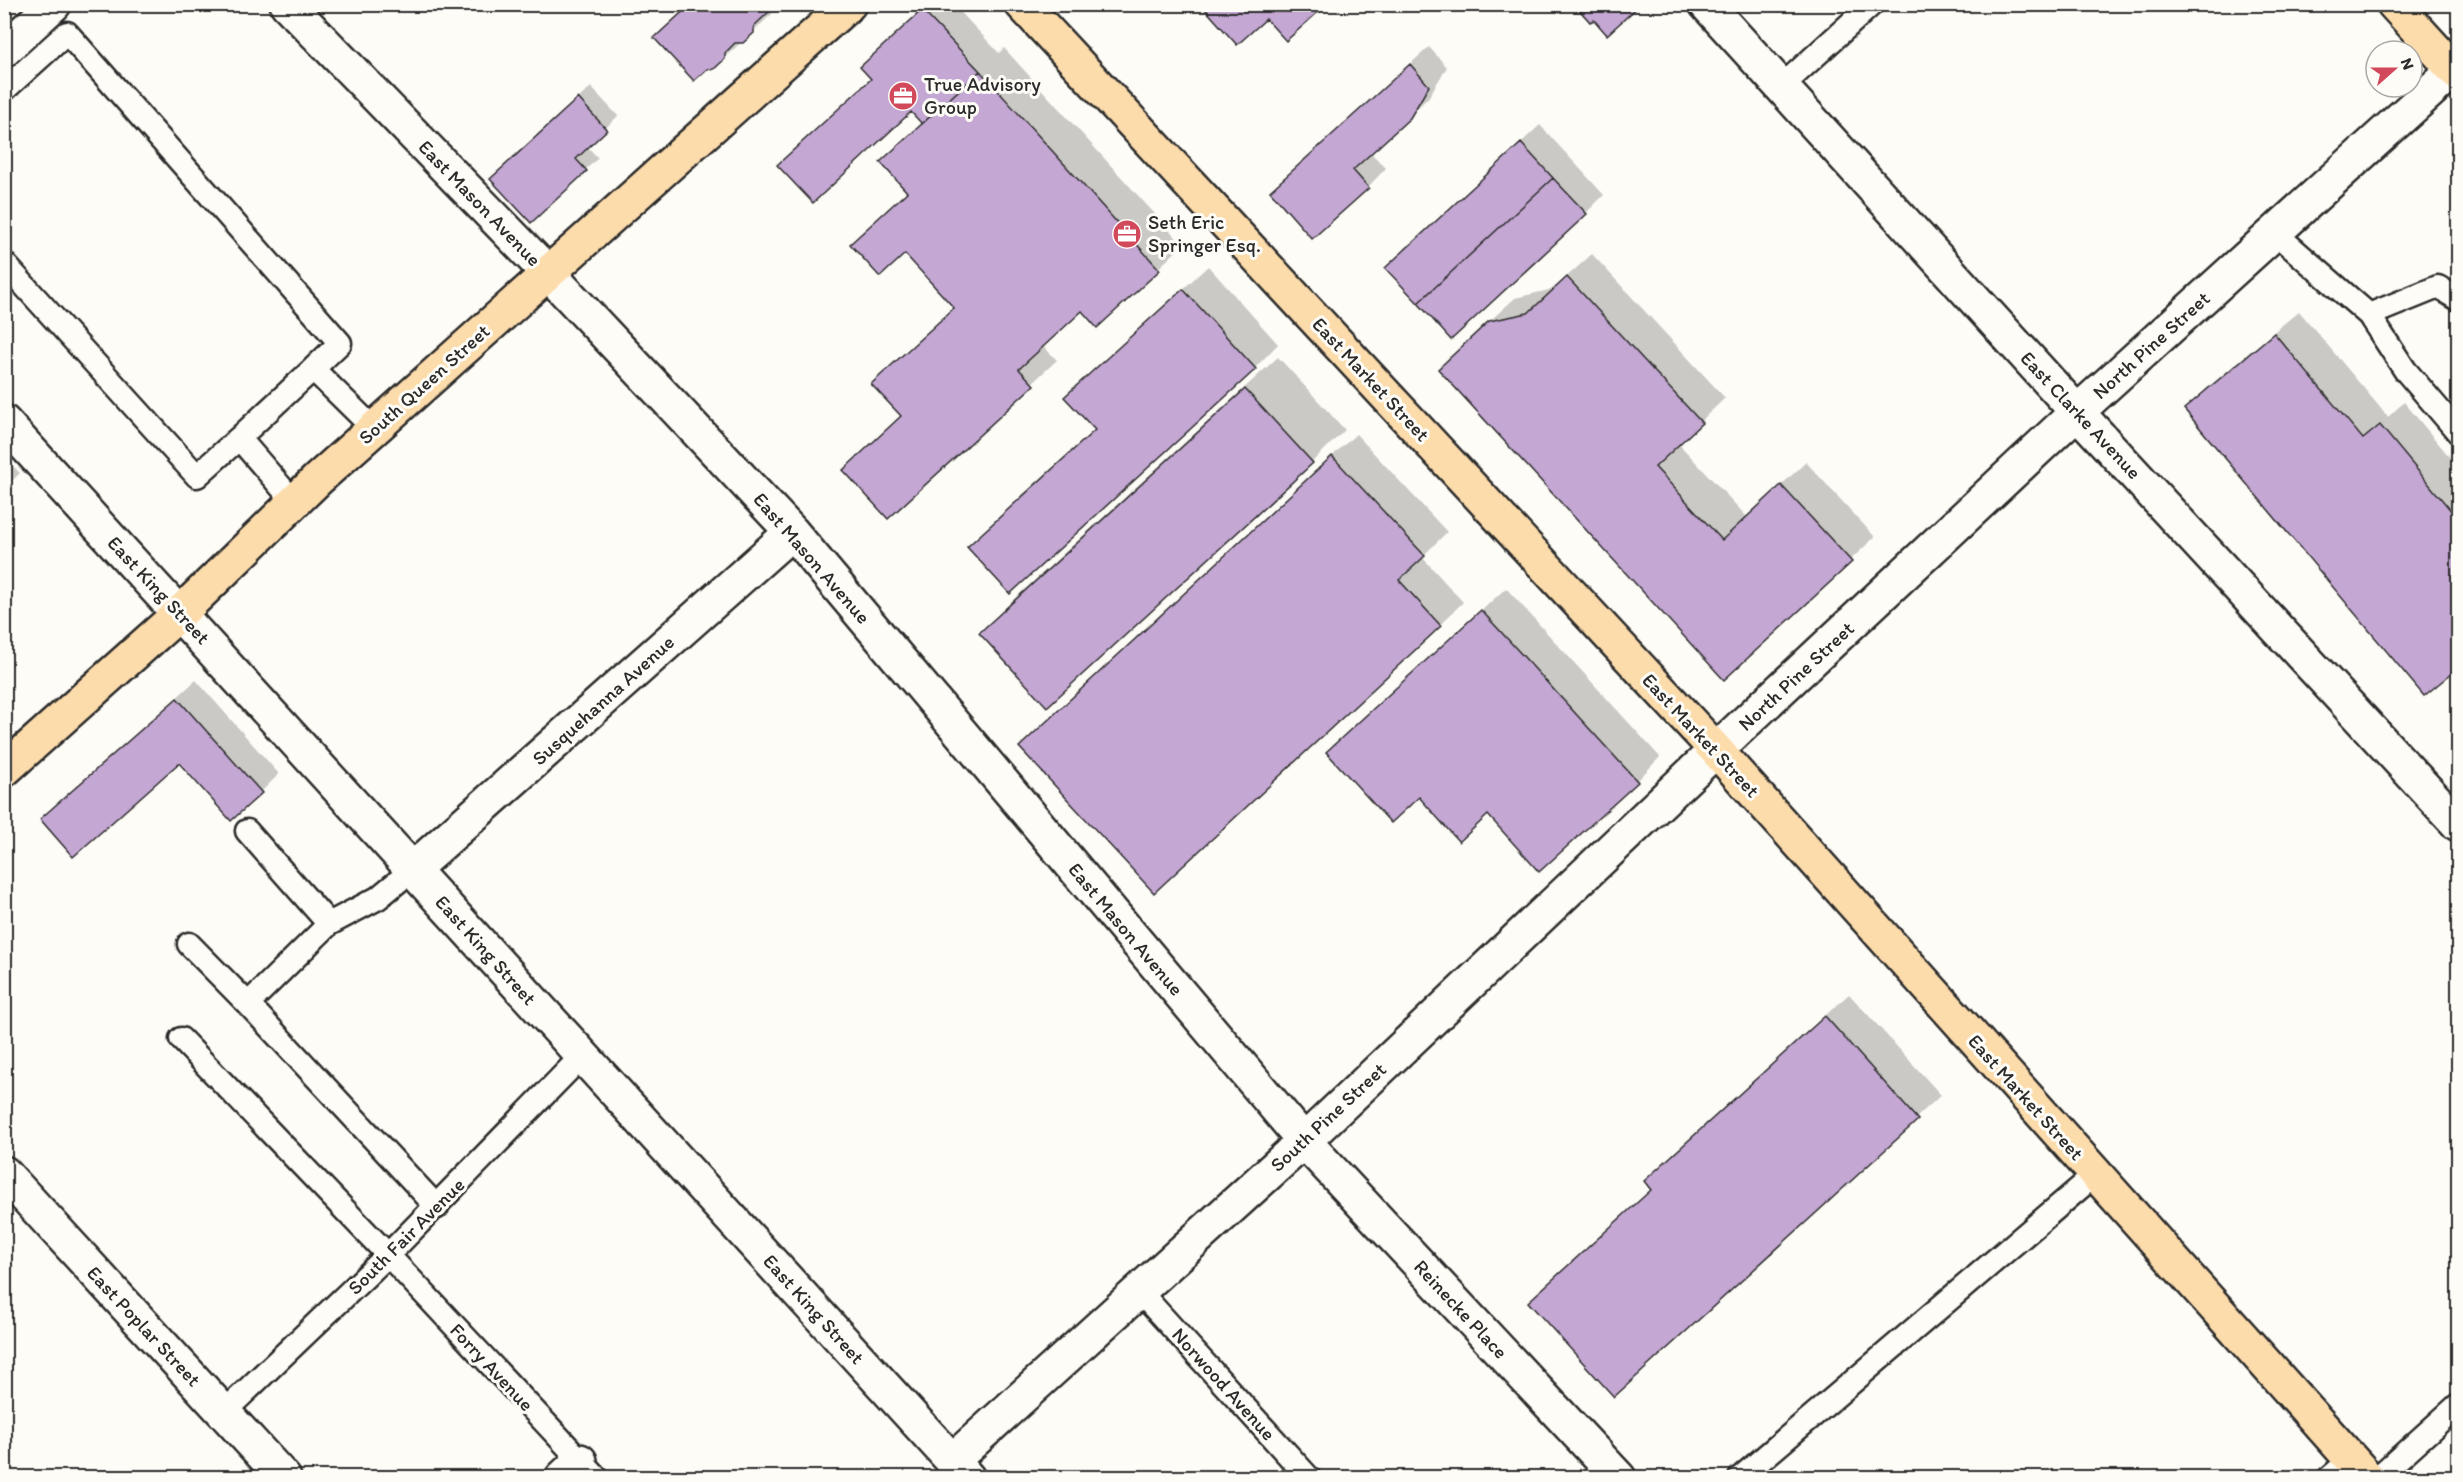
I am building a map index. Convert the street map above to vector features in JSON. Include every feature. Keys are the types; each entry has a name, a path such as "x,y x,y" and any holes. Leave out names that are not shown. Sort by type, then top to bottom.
{"main road":[{"name":"South Queen Street","path":"4,770 180,612 374,429 849,4"},
{"name":"East Market Street","path":"1022,4 1716,750 2096,1174 2349,1471"},
{"path":"2394,4 2457,70"}],"street":[{"path":"4,50 54,4"},
{"name":"East Mason Avenue","path":"287,4 548,273 792,532 1304,1141"},
{"name":"East Clarke Avenue","path":"1706,4 2458,824"},
{"name":"North Pine Street","path":"1716,750 2274,232 2457,70"},
{"name":"East King Street","path":"4,422 583,1055 952,1472"},
{"name":"Susquehanna Avenue","path":"412,869 792,532"},
{"name":"South Pine Street","path":"952,1472 1139,1291 1304,1141 1716,750"},
{"name":"Reinecke Place","path":"1304,1141 1619,1478"},
{"name":"East Poplar Street","path":"10,1189 224,1412 284,1478"}],"lane":[{"path":"1781,87 1872,4"},
{"path":"4,90 67,33 340,343 197,476 4,263"},
{"path":"2274,232 2368,315 2405,370 2458,432"},
{"path":"2368,315 2438,287 2458,299"},
{"path":"313,369 374,429"},
{"path":"239,438 294,502"},
{"path":"247,831 330,924"},
{"path":"248,1004 330,924 378,898 412,869"},
{"path":"189,944 437,1206"},
{"name":"Forry Avenue","path":"181,1039 388,1255 580,1472"},
{"name":"South Fair Avenue","path":"224,1412 388,1255 583,1055"},
{"path":"1740,1478 2096,1174"},
{"name":"Norwood Avenue","path":"1139,1291 1309,1478"},
{"path":"2377,1478 2458,1405"}],"building":[{"path":"691,4 786,4 780,10 770,11 754,26 754,33 743,43 735,43 725,53 725,59 714,69 707,69 694,81 654,38"},
{"path":"1211,4 1327,4 1286,41 1266,19 1237,45 1205,9"},
{"path":"1574,4 1641,4 1607,35 1594,20 1590,22"},
{"name":"True Advisory Group","path":"922,10 980,71 922,124 911,112 813,203 777,165 871,79 860,67"},
{"path":"1410,64 1429,86 1410,118 1353,170 1369,188 1312,239 1270,191"},
{"path":"980,71 1160,270 1097,328 1082,311 1019,369 1034,385 888,519 843,470 901,416 871,384 954,308 905,254 880,277 850,244 907,192 880,162"},
{"path":"578,98 607,130 576,159 587,171 531,223 490,179"},
{"path":"1521,143 1553,178 1418,303 1385,268"},
{"path":"1553,178 1587,214 1451,340 1418,303"},
{"path":"1567,277 1702,423 1655,467 1722,540 1781,485 1852,562 1724,680 1438,369 1489,321 1528,313"},
{"path":"1183,289 1256,369 1010,594 967,547 1095,430 1064,397"},
{"path":"2274,333 2363,439 2380,425 2458,519 2458,668 2424,696 2184,409"},
{"path":"1245,389 1313,463 1047,707 979,633"},
{"path":"1332,456 1425,556 1399,580 1441,626 1154,893 1019,747"},
{"path":"1481,610 1638,782 1539,872 1488,815 1459,842 1419,797 1391,823 1326,752"},
{"path":"177,698 262,793 231,821 179,763 73,857 40,819"},
{"path":"1825,1016 1918,1120 1614,1397 1528,1302 1651,1190 1644,1181"}],"place":[{"name":"True Advisory Group","path":"903,96"},
{"name":"Seth Eric Springer Esq.","path":"1127,234"}]}
